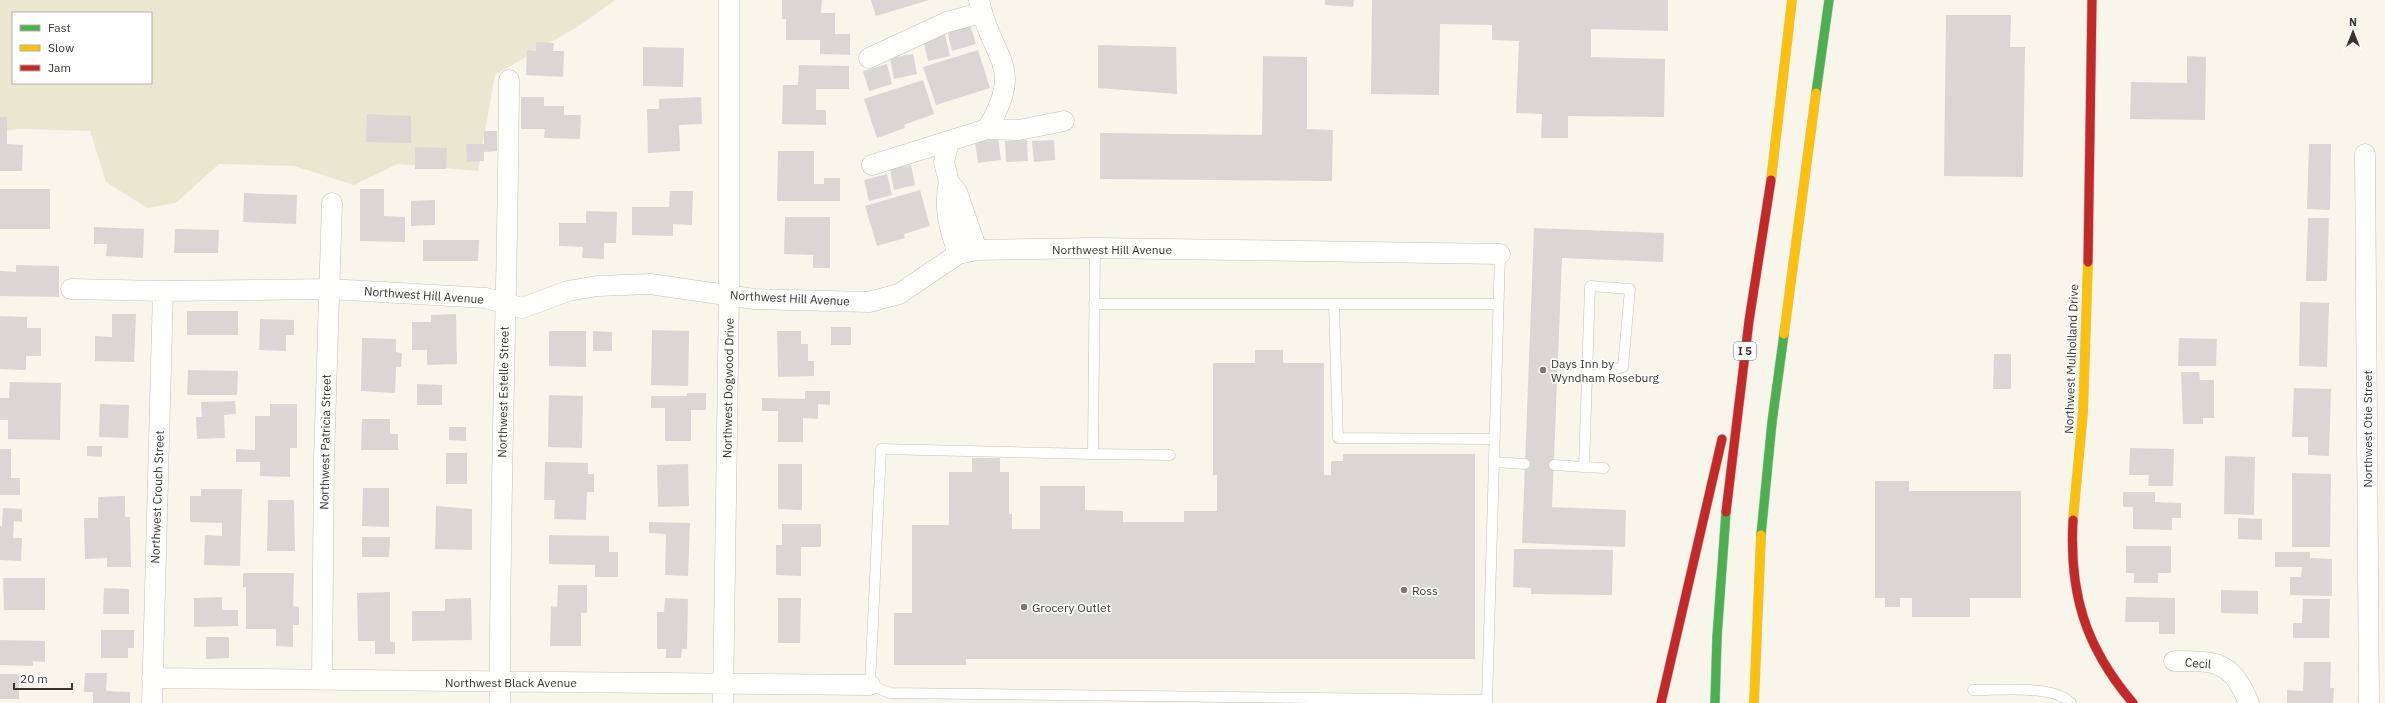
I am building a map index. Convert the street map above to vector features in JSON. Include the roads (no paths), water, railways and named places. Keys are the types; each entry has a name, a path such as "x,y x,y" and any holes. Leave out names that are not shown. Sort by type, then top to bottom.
{"main road":[{"name":"I 5","path":"1715,703 1717,637 1727,497 1749,321 1776,147 1792,0"},
{"path":"1754,703 1760,550 1772,422 1829,0"},
{"name":"Northwest Mulholland Drive","path":"2092,0 2083,412 2074,528 2073,573 2086,631 2097,656 2133,703"},
{"path":"1728,413 1749,321"},
{"path":"1661,703 1724,429"},
{"path":"1760,550 1766,649"}],"street":[{"name":"Northwest Dogwood Drive","path":"723,703 729,296 728,0"},
{"path":"869,58 980,6 1003,62 1006,74 1001,104 987,129"},
{"name":"Northwest Estelle Street","path":"500,703 504,303 508,232 509,80"},
{"path":"872,165 987,129 1019,130 1064,121"},
{"path":"949,141 944,162 948,182 945,196 946,210 958,254"},
{"name":"Northwest Otie Street","path":"2366,154 2369,703"},
{"path":"948,182 957,192 977,250"},
{"name":"Northwest Patricia Street","path":"322,680 324,458 332,203"},
{"name":"Northwest Hill Avenue","path":"71,289 163,291 329,289 486,298 522,308 568,291 622,284 650,284 754,299 869,302 899,294 958,254 977,250 1095,248 1500,254"},
{"name":"Northwest Crouch Street","path":"152,703 163,291"},
{"name":"Cecil","path":"2174,661 2202,661 2221,665 2237,677 2250,703"},
{"name":"Northwest Black Avenue","path":"152,678 870,685"}],"lane":[{"path":"1093,454 1095,248"},
{"path":"1170,455 881,449 870,685 890,693 993,699 1487,701 1500,254"},
{"path":"1584,467 1590,286 1630,289 1623,367 1587,377"},
{"path":"1094,304 1498,304"},
{"path":"1334,304 1338,438 1495,439"},
{"path":"1494,462 1525,464"},
{"path":"1554,465 1604,468"},
{"path":"1973,690 2042,691 2066,698 2071,703"}],"place":[{"name":"Days Inn by Wyndham Roseburg","path":"1543,370"},
{"name":"Ross","path":"1404,590"},
{"name":"Grocery Outlet","path":"1024,607"}]}
